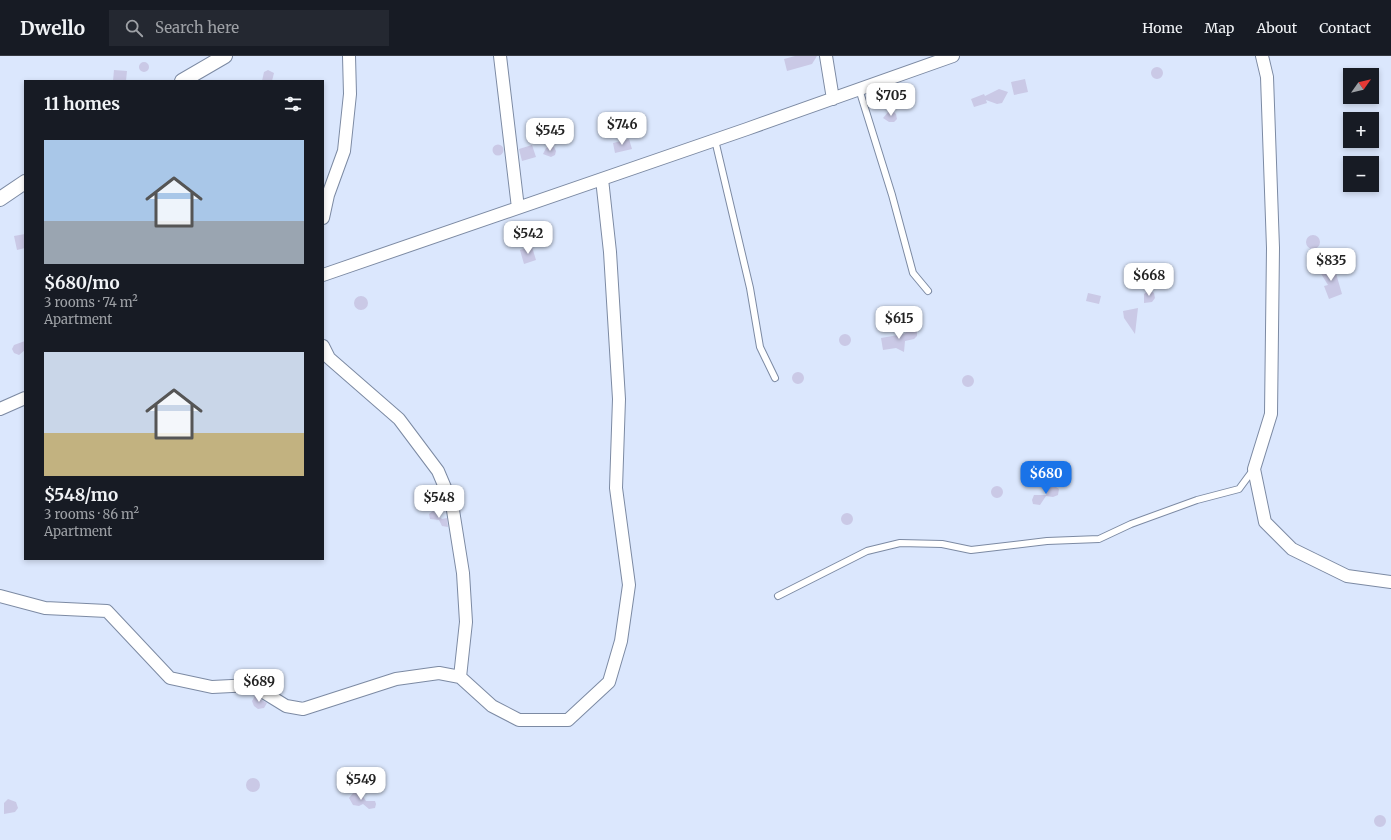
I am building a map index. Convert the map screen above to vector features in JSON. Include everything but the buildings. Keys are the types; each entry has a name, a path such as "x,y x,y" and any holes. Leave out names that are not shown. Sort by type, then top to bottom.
{"street":[{"path":"184,80 225,56"},
{"path":"324,213 328,195 344,151 350,94 349,56"},
{"path":"500,56 518,208"},
{"path":"826,56 833,99"},
{"path":"324,275 859,90 953,56"},
{"path":"1262,56 1267,77 1273,248 1271,414 1254,469 1265,522 1292,549 1347,576 1391,582"},
{"path":"0,596 45,608 107,611 170,678 212,687 252,685 286,706 303,709 396,679 439,673 460,677 492,706 519,720 568,720 609,682 621,640 628,585 616,488 619,399 610,252 602,179"},
{"path":"0,199 24,183"},
{"path":"324,348 329,358 399,419 438,472 452,504 463,573 466,622 460,677"},
{"path":"0,409 24,398"}],"lane":[{"path":"859,90 892,195 913,273 928,291"},
{"path":"715,140 750,288 760,347 775,378"},
{"path":"778,596 867,551 900,543 942,544 971,550 1047,541 1099,539 1131,524 1197,500 1239,489 1254,469"}]}
